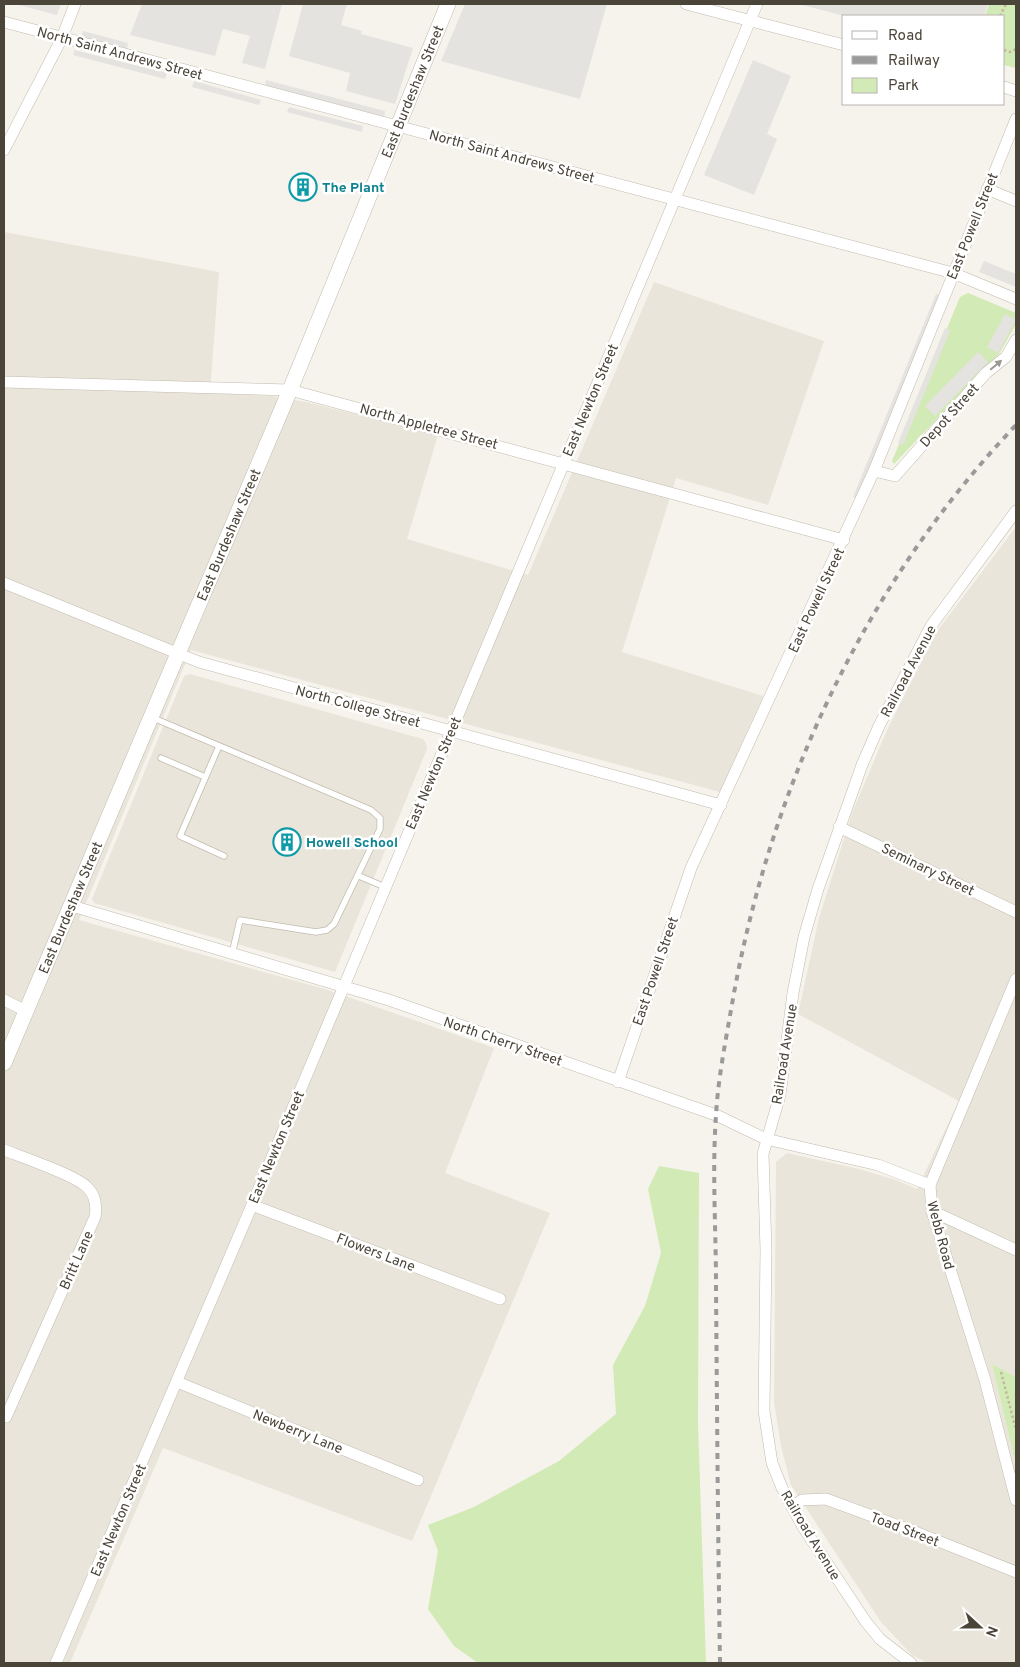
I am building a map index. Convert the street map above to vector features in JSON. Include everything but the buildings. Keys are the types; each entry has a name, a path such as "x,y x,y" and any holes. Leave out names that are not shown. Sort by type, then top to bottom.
{"street":[{"path":"4,150 62,38 76,4"},
{"name":"East Burdeshaw Street","path":"4,1063 290,390 448,4"},
{"path":"686,4 842,44"},
{"name":"East Newton Street","path":"56,1663 252,1205 757,4"},
{"name":"North Saint Andrews Street","path":"4,22 953,273 1016,299"},
{"name":"East Powell Street","path":"618,1082 680,899 874,471 1016,119"},
{"path":"987,189 1016,201"},
{"name":"Depot Street","path":"874,471 895,476 986,373 1006,357 1016,340"},
{"name":"North Appletree Street","path":"4,382 290,390 844,540"},
{"name":"Railroad Avenue","path":"911,1663 880,1639 866,1622 792,1506 772,1463 764,1411 766,1250 763,1154 780,1095 804,937 839,827 879,726 931,626 1016,511"},
{"name":"North College Street","path":"4,583 178,655 721,805"},
{"name":"Seminary Street","path":"839,827 1016,912"},
{"name":"North Cherry Street","path":"72,906 344,986 716,1115 766,1139 864,1161 930,1185"},
{"name":"Webb Road","path":"1016,979 930,1185 932,1211 985,1380 1016,1500"},
{"path":"4,1000 26,1011"},
{"name":"Britt Lane","path":"4,1150 83,1183 93,1195 96,1209 95,1217 6,1417"},
{"name":"Flowers Lane","path":"252,1205 500,1299"},
{"path":"932,1211 1016,1250"},
{"name":"Newberry Lane","path":"177,1382 418,1480"},
{"name":"Toad Street","path":"792,1506 802,1500 826,1499 1016,1572"}],"lane":[{"path":"151,717 371,810 380,818 380,829 359,876 334,924 327,930 316,932 240,920 232,954"},
{"path":"219,746 180,836 224,856"},
{"path":"161,758 205,777"},
{"path":"359,876 386,887"}],"path":[{"path":"1001,1372 1016,1430"},
{"path":"1010,1405 1016,1405"}],"shaded area":[{"path":"15,4 61,4 57,15"},
{"path":"142,4 282,4 265,69 242,63 250,36 223,29 215,56 130,35"},
{"path":"303,4 347,4 341,25 362,31 361,34 413,48 395,104 346,91 350,73 289,56"},
{"path":"465,4 607,4 580,99 441,61"},
{"path":"798,4 988,4 984,15 842,15"},
{"path":"83,31 128,43 127,49 81,37"},
{"path":"74,50 167,73 165,79 73,55"},
{"path":"753,60 791,76 767,134 777,139 754,195 704,175"},
{"path":"266,80 385,111 384,118 265,86"},
{"path":"194,81 261,100 259,105 192,87"},
{"path":"289,107 363,126 362,132 287,112"},
{"path":"4,232 219,272 210,393 272,396 306,402 438,435 407,539 528,575 654,282 824,341 768,505 676,478 622,652 763,696 720,792 191,650 79,920 328,990 494,1048 445,1173 550,1213 412,1541 163,1448 70,1663 4,1663"},
{"path":"984,261 1016,274 1016,287 979,272"},
{"path":"936,294 940,295 857,498 853,497"},
{"path":"1005,314 1016,320 998,353 987,347"},
{"path":"945,328 950,331 903,445 898,443"},
{"path":"978,352 988,362 935,416 925,406"},
{"path":"1016,527 1016,1377 992,1364 1016,1465 1016,1663 928,1663 912,1655 881,1622 791,1485 781,1446 774,1402 776,1162 787,1153 859,1169 896,1180 917,1189 959,1101 798,1014 819,918 852,813 887,730 935,634"},
{"path":"190,674 423,739 426,743 427,749 335,972 94,903 92,899 184,676"}],"green space":[{"path":"989,4 1016,4 1016,68 1005,65 1005,15 985,15"},
{"path":"968,293 1016,313 1016,324 999,354 894,464 892,461 960,297"},
{"path":"659,1166 699,1173 698,1422 706,1663 478,1663 454,1646 428,1609 438,1551 428,1525 474,1507 559,1461 616,1414 613,1365 645,1306 661,1253 648,1189"},
{"path":"992,1364 1016,1377 1016,1465"}],"railway":[{"path":"720,1663 715,1136 722,1062 748,929 770,849 797,772 830,696 868,623 912,554 961,487 1016,425"}],"place":[{"name":"The Plant","path":"303,187"},
{"name":"Howell School","path":"287,842"}]}
